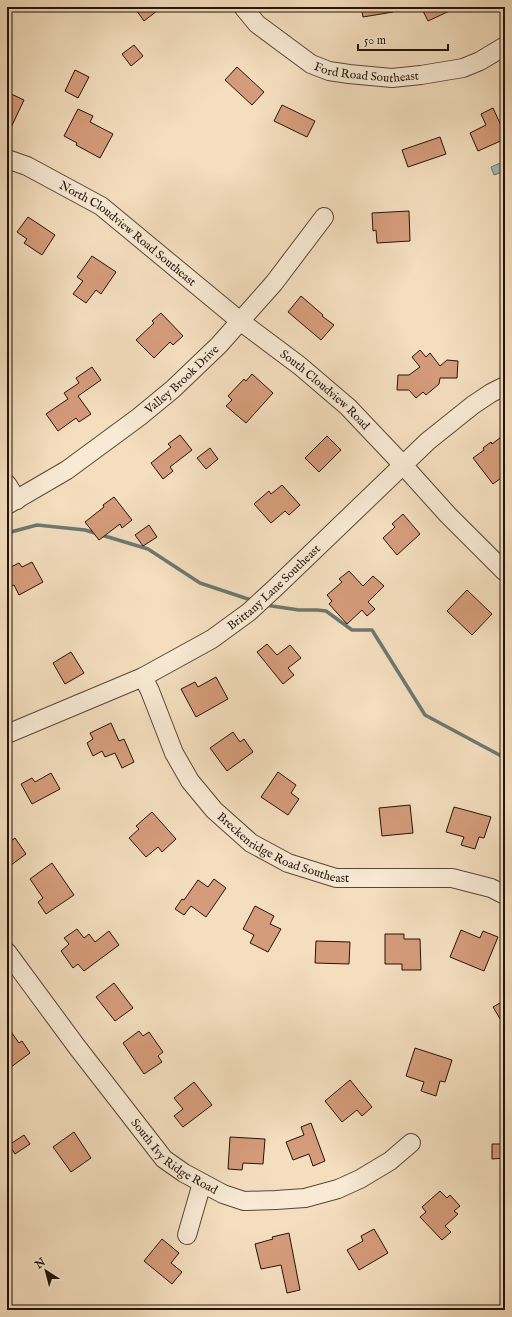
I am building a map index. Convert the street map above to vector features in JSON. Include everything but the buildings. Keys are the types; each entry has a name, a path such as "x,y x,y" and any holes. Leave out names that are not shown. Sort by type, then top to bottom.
{"street":[{"name":"Ford Road Southeast","path":"243,7 257,24 311,64 328,71 392,78 421,75 463,68 480,62 505,46"},
{"name":"North Cloudview Road Southeast","path":"7,159 26,166 101,206 240,321"},
{"name":"Valley Brook Drive","path":"12,503 67,470 139,417 173,389 219,345 274,283 324,217"},
{"name":"South Cloudview Road","path":"240,321 300,366 348,407 448,515 505,572"},
{"name":"Brittany Lane Southeast","path":"7,734 143,677 212,639 249,612 428,441 474,405 491,393 505,386"},
{"path":"7,484 12,503"},
{"name":"Breckenridge Road Southeast","path":"143,677 174,753 190,781 214,810 251,843 288,863 336,878 452,878 491,888 505,895"},
{"name":"South Ivy Ridge Road","path":"7,952 82,1053 164,1159 184,1173 223,1194 244,1201 305,1198 338,1189 360,1179 390,1161 411,1143"},
{"path":"187,1234 202,1183"}],"water":[{"path":"505,161 505,171 494,175 491,167"}],"waterway":[{"path":"7,533 37,525 85,530 148,549 200,583 254,601"},
{"path":"265,605 299,610 326,611 352,630 372,630 425,715 505,758"}]}
